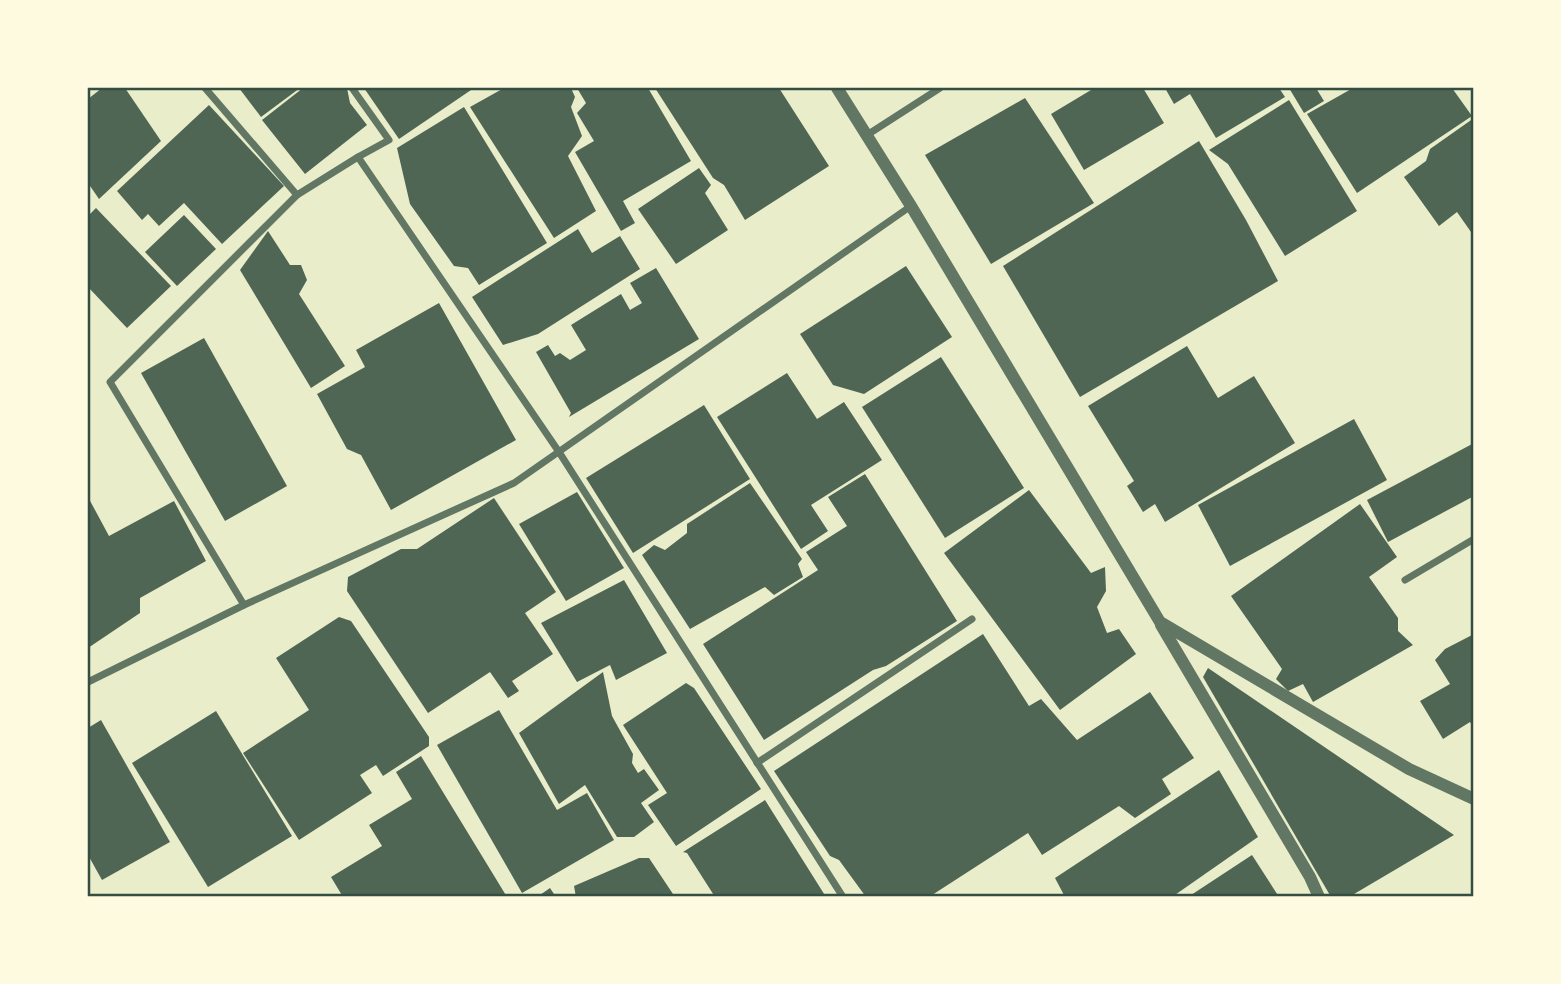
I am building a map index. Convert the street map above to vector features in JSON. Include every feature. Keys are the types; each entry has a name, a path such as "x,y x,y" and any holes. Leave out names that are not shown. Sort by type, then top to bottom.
{"street":[{"path":"205,88 297,195"},
{"path":"244,605 110,382 297,195 389,140 352,88"},
{"path":"837,88 911,206 1160,622 1310,877 1319,897"},
{"path":"867,135 940,88"},
{"path":"358,157 559,452 843,897"},
{"path":"88,682 244,605 514,483 911,206"},
{"path":"1405,580 1474,539"},
{"path":"758,763 972,619"},
{"path":"1160,622 1409,769 1474,799"}],"building":[{"path":"102,88 125,88 161,141 99,199 88,183 88,99"},
{"path":"239,88 300,88 261,117"},
{"path":"303,88 347,88 350,103 367,125 305,174 262,120"},
{"path":"364,88 474,88 399,139"},
{"path":"504,88 571,88 575,97 571,107 582,136 568,156 596,211 554,238 470,107"},
{"path":"577,88 648,88 691,161 623,201 635,223 621,231 575,152 594,141 577,113 586,103"},
{"path":"655,88 779,88 829,166 745,220 724,185 713,178"},
{"path":"1091,88 1143,88 1164,123 1084,170 1051,114"},
{"path":"1165,88 1279,88 1285,97 1216,138 1190,94 1174,104"},
{"path":"1289,88 1316,88 1324,101 1304,113"},
{"path":"1353,88 1452,88 1472,116 1357,193 1307,114"},
{"path":"1025,98 1094,203 991,264 925,155"},
{"path":"1289,100 1357,211 1285,256 1228,164 1209,150"},
{"path":"209,105 284,186 222,244 184,203 159,226 148,214 142,220 117,191"},
{"path":"464,107 547,243 479,285 468,268 454,266 410,204 397,148"},
{"path":"1474,118 1474,230 1471,232 1457,212 1439,226 1404,177 1426,161 1430,149"},
{"path":"1199,141 1246,220 1278,281 1080,397 1003,266"},
{"path":"699,168 711,185 705,193 728,230 676,264 638,209"},
{"path":"96,208 171,286 127,328 88,287 88,216"},
{"path":"184,215 216,249 177,286 145,252"},
{"path":"578,229 592,253 620,236 640,269 538,334 503,345 472,297"},
{"path":"268,231 290,265 301,265 307,280 299,294 345,366 311,388 240,270"},
{"path":"906,266 952,337 864,394 833,385 800,334"},
{"path":"656,268 699,339 569,417 571,413 536,352 548,345 555,356 560,353 570,360 586,350 571,325 621,294 630,310 642,303 630,283"},
{"path":"439,303 516,440 391,510 361,455 347,449 317,394 365,367 356,350"},
{"path":"204,338 287,486 225,521 141,373"},
{"path":"1187,346 1218,398 1254,376 1295,443 1165,522 1155,504 1143,512 1127,486 1134,481 1088,406"},
{"path":"941,357 1024,488 945,538 862,407"},
{"path":"787,373 817,419 844,402 882,460 811,505 828,531 801,549 717,417"},
{"path":"704,405 750,479 633,553 586,478"},
{"path":"1354,419 1387,480 1230,566 1198,505"},
{"path":"1474,443 1474,496 1388,542 1367,500"},
{"path":"865,474 957,621 886,666 873,670 764,740 703,644 818,570 806,552 847,526 828,497"},
{"path":"750,483 802,559 798,564 803,577 774,595 765,587 690,629 642,555 654,545 665,550 687,533 687,524"},
{"path":"1029,490 1091,573 1105,567 1106,591 1097,607 1107,633 1119,629 1136,654 1060,710 944,553"},
{"path":"577,492 624,568 566,601 519,524"},
{"path":"88,497 109,536 174,501 206,561 140,598 140,613 88,648"},
{"path":"494,498 556,592 525,613 553,654 512,681 519,691 508,698 490,672 428,713 347,591 348,577 401,549 417,549"},
{"path":"1360,504 1397,557 1369,577 1398,618 1398,631 1413,645 1313,702 1303,684 1288,691 1276,679 1282,669 1231,596"},
{"path":"624,580 667,653 616,680 610,665 577,682 541,623"},
{"path":"339,617 351,621 429,737 429,746 383,776 376,765 360,775 372,793 299,840 243,753 309,710 276,658"},
{"path":"983,634 1029,706 1041,699 1077,740 1150,692 1194,758 1162,779 1171,794 1135,818 1119,806 1042,855 1028,833 929,897 866,897 839,860 830,856 774,771"},
{"path":"1474,634 1474,728 1470,722 1443,739 1420,701 1450,684 1435,660 1445,649"},
{"path":"1208,668 1454,835 1349,897 1331,897 1203,677"},
{"path":"603,672 612,716 633,754 632,763 638,773 644,769 659,790 641,803 654,822 634,837 617,837 585,785 559,804 519,733"},
{"path":"686,683 694,688 761,789 676,846 648,805 667,793 623,725"},
{"path":"499,710 557,810 587,793 614,840 522,893 437,745"},
{"path":"216,711 292,836 208,887 132,763"},
{"path":"101,720 170,842 102,880 88,855 88,728"},
{"path":"421,756 507,897 343,897 331,877 382,846 369,825 412,799 396,772"},
{"path":"1219,770 1258,837 1172,897 1065,897 1055,878"},
{"path":"765,800 826,897 715,897 687,853 683,852"},
{"path":"1252,855 1279,897 1188,897"},
{"path":"639,858 649,858 675,897 576,897 574,886"},
{"path":"550,888 556,897 537,897"}]}
